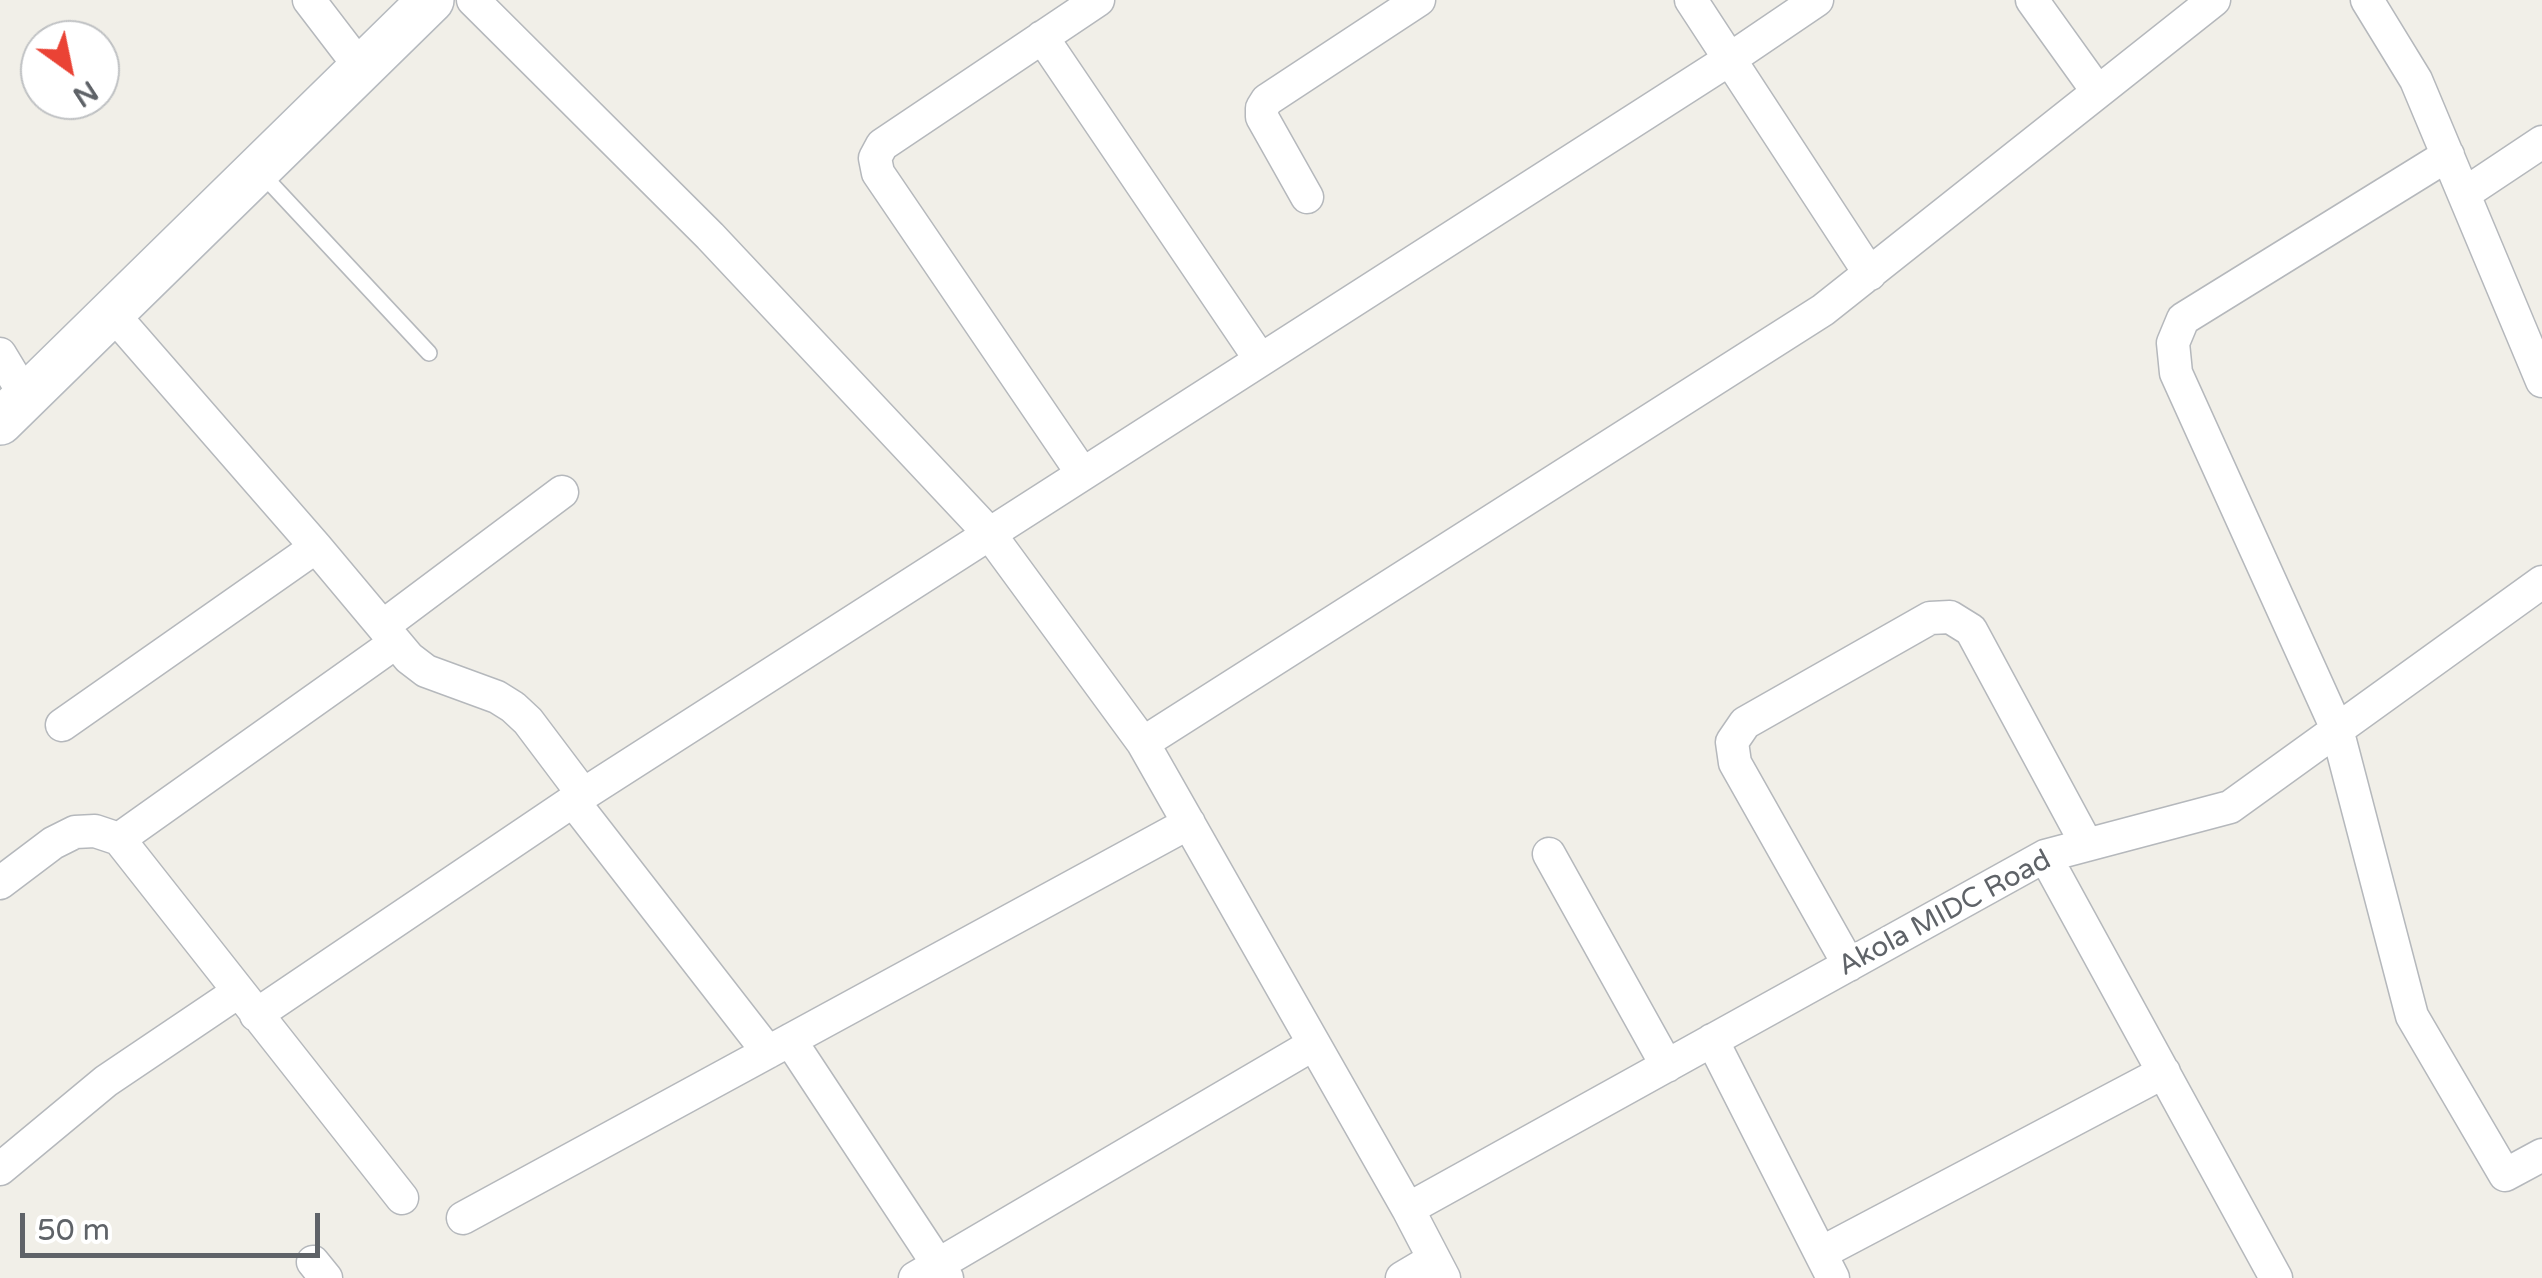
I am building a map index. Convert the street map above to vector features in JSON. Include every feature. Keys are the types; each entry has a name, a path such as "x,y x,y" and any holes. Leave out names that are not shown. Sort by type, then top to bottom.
{"main road":[{"path":"13,410 431,0"}],"street":[{"path":"309,0 362,68"},
{"path":"474,0 710,236 989,532 1143,743 1439,1268 1402,1278"},
{"path":"1082,473 878,173 875,158 882,145 1098,0"},
{"path":"1306,197 1262,117 1262,108 1267,100 1419,0"},
{"path":"1691,0 1870,274"},
{"path":"0,1169 106,1081 247,1003 578,798 1817,0"},
{"path":"2032,0 2098,92"},
{"path":"1143,743 1823,310 2214,0"},
{"path":"2367,0 2416,80 2542,382"},
{"path":"1042,37 1260,359"},
{"path":"2464,194 2542,142"},
{"path":"2448,155 2183,319 2173,344 2176,373 2337,729 2412,1016 2505,1175 2538,1169"},
{"path":"112,313 409,658 426,671 496,696 528,721 578,798 779,1046 933,1274 1314,1044"},
{"path":"0,354 13,410"},
{"path":"119,839 389,634 562,492"},
{"path":"62,725 316,547"},
{"name":"Akola MIDC Road","path":"1408,1208 2046,856 2230,806 2542,582"},
{"path":"1849,964 1735,763 1732,742 1745,723 1930,618 1950,616 1970,630 2087,845"},
{"path":"464,1218 1189,823"},
{"path":"0,883 53,843 75,832 95,831 119,839 402,1198"},
{"path":"1549,854 1667,1066"},
{"path":"2046,856 2164,1072 2265,1274"},
{"path":"1712,1040 1827,1266 2164,1072"}],"lane":[{"path":"258,170 428,353"}]}
